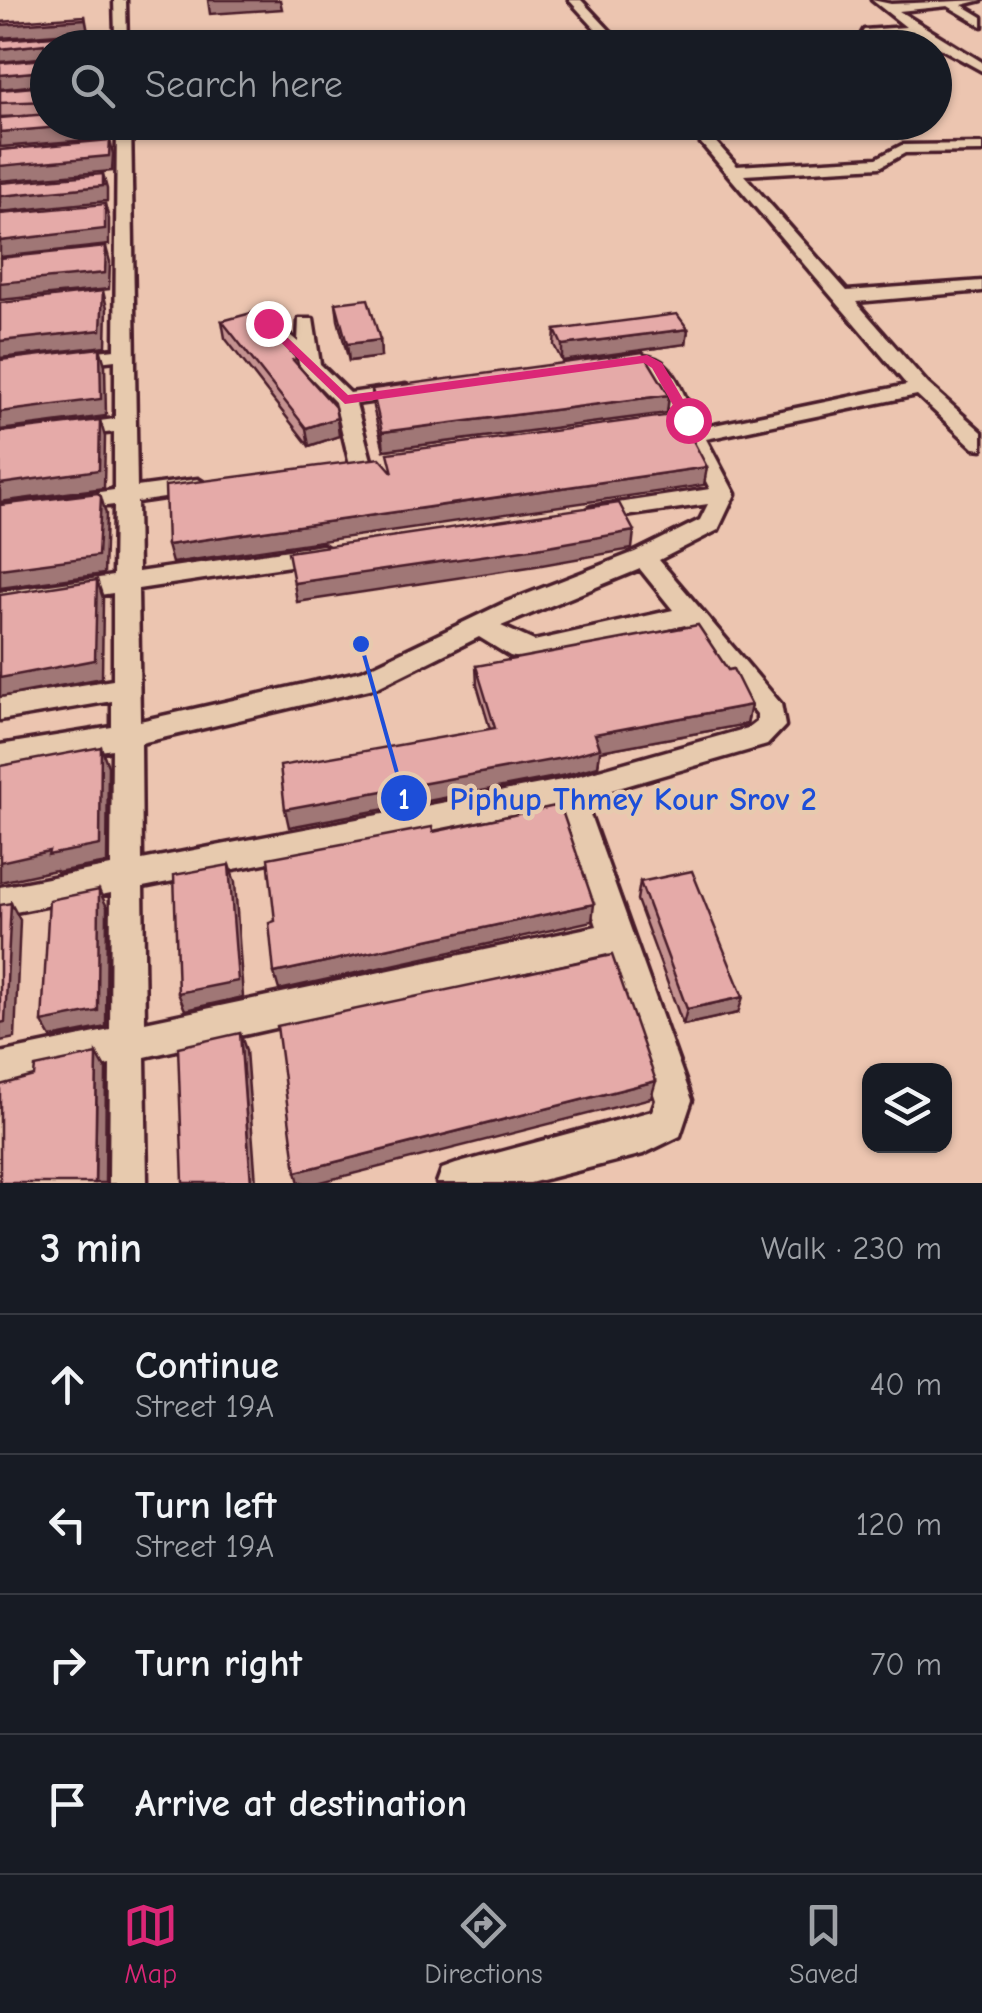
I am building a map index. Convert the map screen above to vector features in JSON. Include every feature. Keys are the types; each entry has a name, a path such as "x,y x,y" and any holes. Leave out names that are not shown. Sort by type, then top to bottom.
{"street":[{"path":"120,0 121,30"},
{"path":"575,0 603,30"},
{"path":"883,4 980,0"},
{"path":"948,1 982,22"},
{"path":"883,4 917,30"},
{"path":"952,49 979,63"},
{"path":"954,64 979,63"},
{"path":"125,140 126,178 118,209 118,297 127,353 128,1183"},
{"path":"707,140 921,388 982,444"},
{"path":"107,146 125,145"},
{"path":"736,170 868,164 880,162 902,149 982,148"},
{"path":"108,180 126,178"},
{"path":"846,298 982,286"},
{"path":"268,323 345,400 361,464"},
{"path":"306,323 310,365"},
{"path":"0,368 127,353"},
{"path":"597,365 652,361 724,494"},
{"path":"684,426 921,388"},
{"path":"345,400 423,389"},
{"path":"0,440 127,424"},
{"path":"0,514 225,483"},
{"path":"570,517 724,494"},
{"path":"0,757 128,735 368,680 513,609 644,558 710,525 724,494"},
{"path":"0,601 339,551"},
{"path":"0,900 567,791 756,737 770,726 771,712 644,558"},
{"path":"481,626 519,649 534,651 691,615"},
{"path":"0,709 127,688"},
{"path":"456,1183 643,1135 667,1123 674,1100 567,791"},
{"path":"0,1071 619,936"}],"building":[{"path":"85,19 0,25 0,22"},
{"path":"30,38 30,46 0,49 0,40"},
{"path":"30,60 30,72 0,75 0,63"},
{"path":"30,87 30,102 0,103 0,90"},
{"path":"30,116 30,130 0,132 0,118"},
{"path":"110,140 109,156 0,166 0,150"},
{"path":"103,174 103,186 0,196 0,183"},
{"path":"105,204 105,229 0,241 0,214"},
{"path":"106,247 105,273 0,283 0,258"},
{"path":"103,291 101,330 0,341 0,303"},
{"path":"368,299 380,340 347,344 336,303"},
{"path":"255,312 335,407 337,418 306,428 222,321"},
{"path":"677,314 688,329 562,345 555,330"},
{"path":"100,348 101,399 0,412 0,360"},
{"path":"643,352 669,395 382,432 372,389"},
{"path":"679,414 707,467 167,545 165,486 380,458 393,473 388,453"},
{"path":"100,420 99,470 0,484 0,432"},
{"path":"98,493 98,556 0,569 0,505"},
{"path":"619,503 634,531 294,583 288,552"},
{"path":"97,580 95,660 0,678 0,595"},
{"path":"698,625 728,670 733,669 751,705 595,734 600,748 568,757 285,809 280,766 495,728 476,666"},
{"path":"101,747 100,845 0,862 0,766"},
{"path":"560,805 594,904 274,973 269,923 275,921 268,858 432,827 433,832"},
{"path":"229,865 238,981 178,993 174,875"},
{"path":"692,871 743,997 687,1009 640,882"},
{"path":"99,890 98,1011 42,1022 49,900"},
{"path":"11,903 5,1022 0,1023 0,905"},
{"path":"612,955 656,1081 296,1172 277,1026"},
{"path":"240,1033 251,1183 183,1183 178,1047"},
{"path":"97,1054 95,1183 0,1183 0,1085 34,1076 35,1067"}],"place":[{"name":"Piphup Thmey Kour Srov 2","path":"361,644"}],"route":[{"path":"268,323 345,400 647,359 657,366 688,420"}]}
